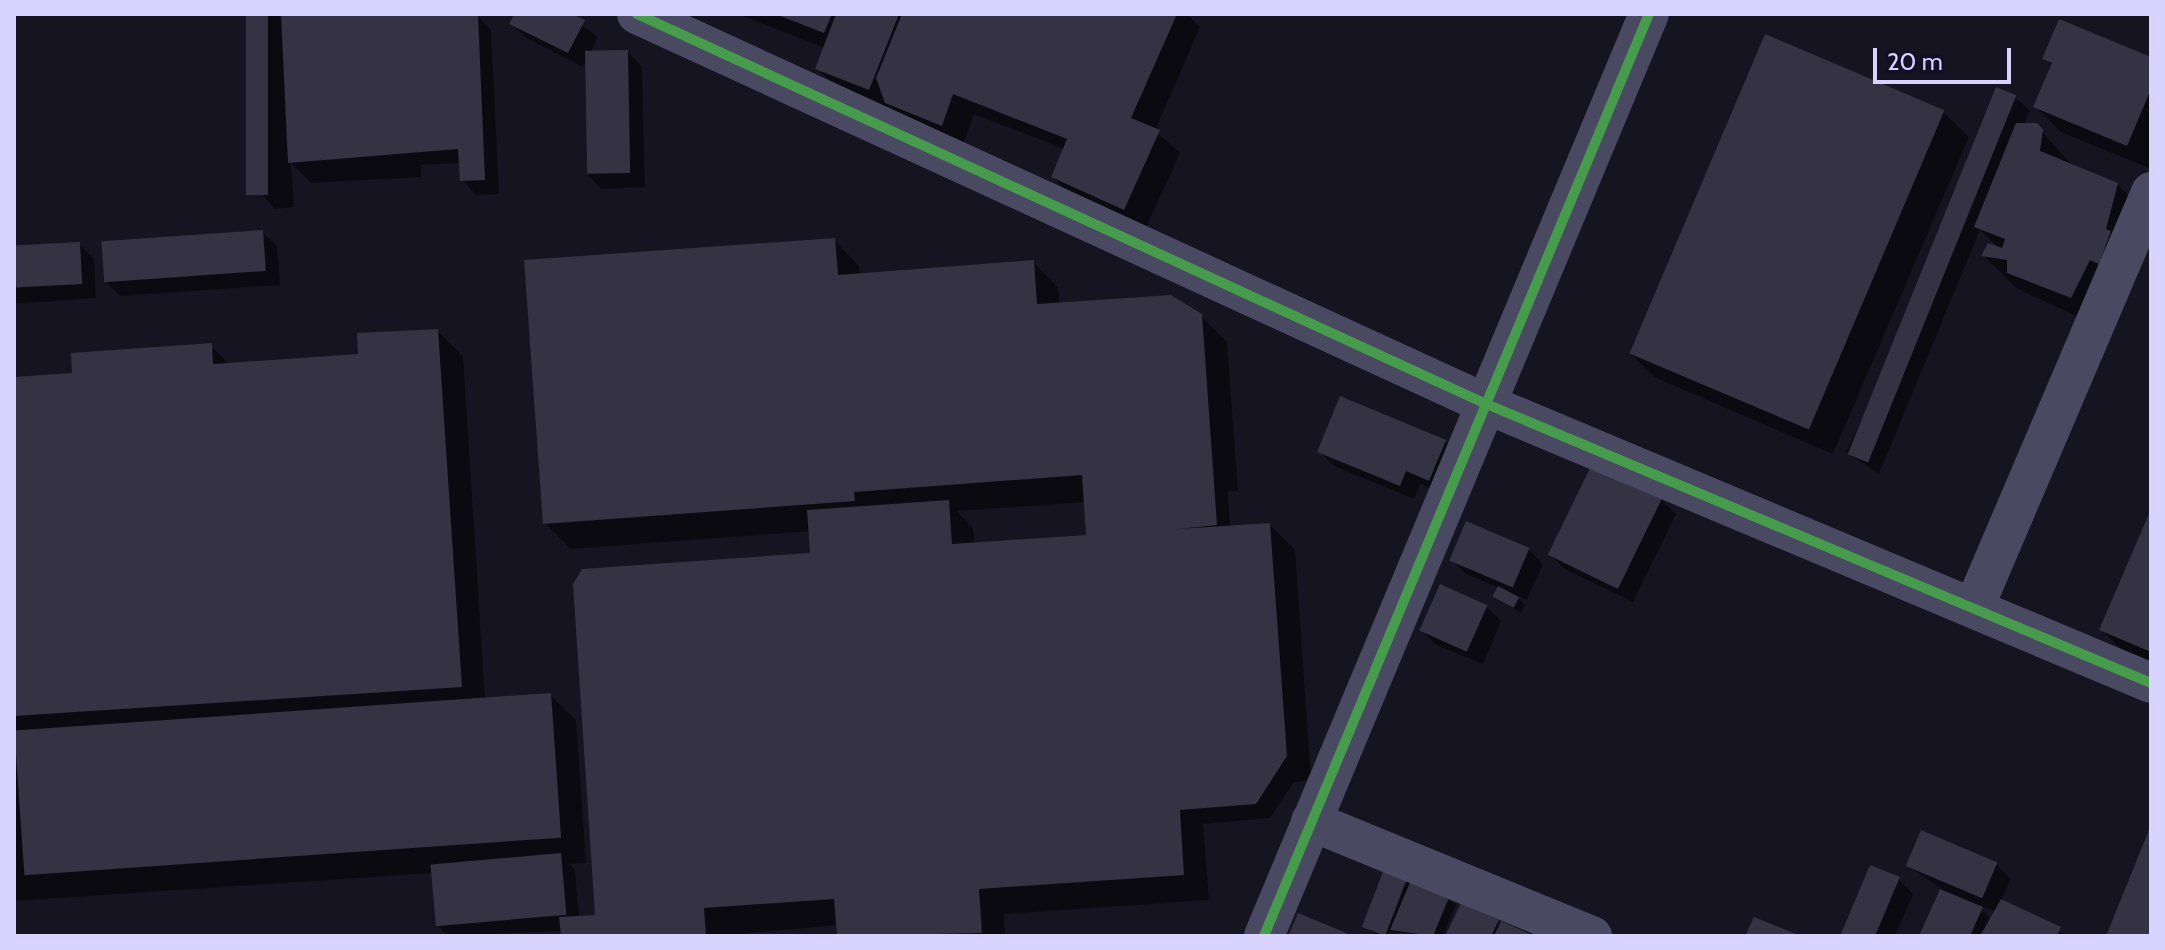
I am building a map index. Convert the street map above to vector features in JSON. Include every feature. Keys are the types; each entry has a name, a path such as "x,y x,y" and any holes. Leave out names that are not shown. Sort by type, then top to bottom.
{"street":[{"path":"637,14 1484,403 1975,605 2151,683"},
{"path":"1264,936 1649,14"},
{"path":"1975,605 2151,192"},
{"path":"1311,821 1592,936"}],"building":[{"path":"246,14 268,14 268,195 246,195"},
{"path":"281,14 478,14 485,180 460,181 458,149 288,163"},
{"path":"514,14 572,14 585,20 568,53 509,24"},
{"path":"775,14 832,14 824,33"},
{"path":"836,14 899,14 869,90 815,69"},
{"path":"902,14 1177,14 1131,118 1160,130 1124,210 1051,177 1067,139 953,94 942,126 885,103 876,78"},
{"path":"2059,19 2151,57 2151,89 2127,146 2033,107 2052,63 2042,59"},
{"path":"1765,34 1944,110 1809,430 1629,353"},
{"path":"628,50 630,173 587,174 585,51"},
{"path":"1996,87 2016,95 1868,462 1848,454"},
{"path":"2016,123 2037,123 2043,129 2040,151 2118,183 2106,229 2111,231 2099,264 2090,260 2071,298 2007,273 2007,260 1981,256 1988,243 2002,248 2005,239 1974,227"},
{"path":"263,230 266,271 104,282 101,241"},
{"path":"835,238 838,275 1034,260 1037,304 1171,295 1202,314 1217,525 1177,529 1270,523 1287,756 1256,804 1180,810 1184,875 979,889 982,933 837,936 834,899 704,908 706,936 561,936 559,917 595,915 573,584 582,569 810,553 807,510 949,500 952,544 1086,535 1082,475 854,492 855,501 543,524 524,260"},
{"path":"80,242 82,284 16,287 14,245"},
{"path":"438,329 462,687 14,716 14,377 72,373 71,353 212,343 213,364 358,354 357,333"},
{"path":"1340,396 1446,440 1429,481 1406,471 1400,486 1317,452"},
{"path":"1592,464 1662,498 1618,589 1548,555"},
{"path":"2151,509 2151,652 2099,630"},
{"path":"1466,521 1530,548 1513,588 1449,561"},
{"path":"1440,584 1488,605 1467,652 1419,631"},
{"path":"1498,586 1519,597 1514,608 1492,597"},
{"path":"551,693 561,838 24,875 14,731"},
{"path":"2151,825 2151,936 2106,936"},
{"path":"1921,830 1997,862 1982,898 1906,866"},
{"path":"561,853 566,915 436,926 430,864"},
{"path":"1870,865 1900,877 1875,936 1840,936"},
{"path":"1384,869 1407,878 1385,936 1362,927"},
{"path":"1411,880 1450,895 1433,936 1390,930"},
{"path":"1940,889 1983,907 1970,936 1919,936"},
{"path":"2001,899 2061,927 2057,936 1980,936"},
{"path":"1461,903 1499,920 1491,936 1445,936"},
{"path":"1298,913 1354,936 1288,936"},
{"path":"1754,917 1801,936 1745,936"},
{"path":"1501,921 1534,936 1494,936"}],"cycle path":[{"path":"637,14 1484,403 2151,683"},
{"path":"1264,936 1649,14"}]}
